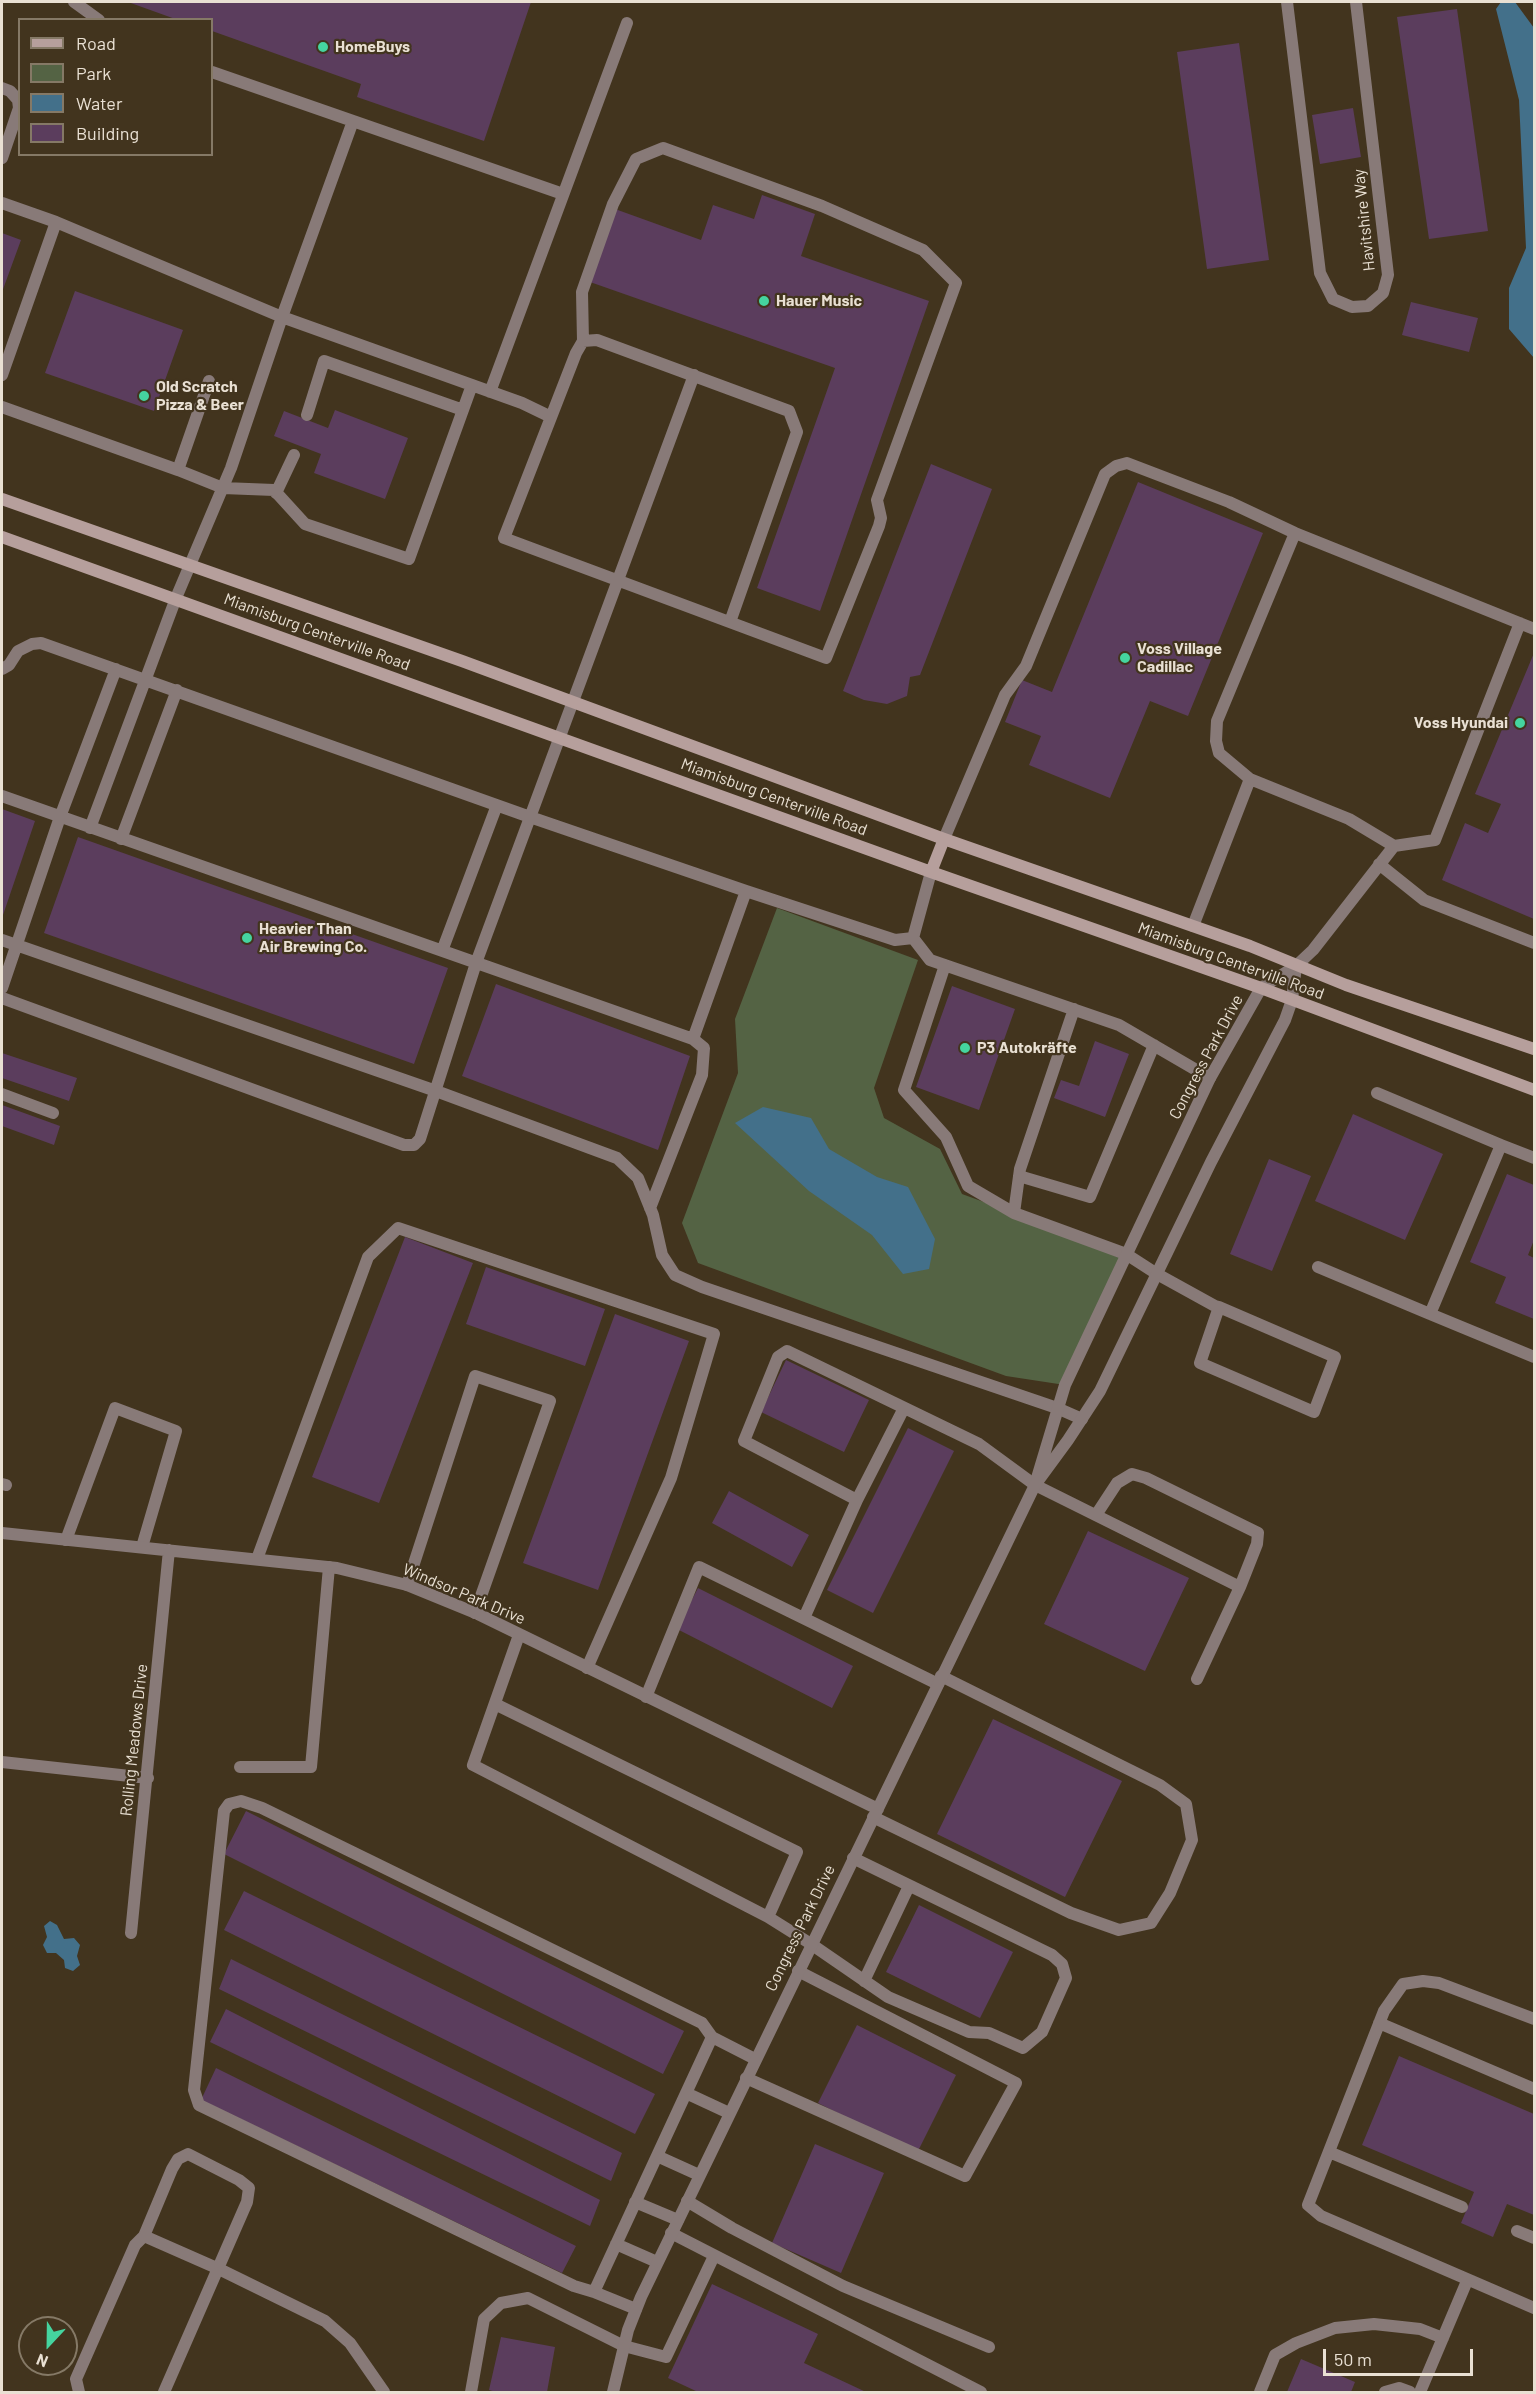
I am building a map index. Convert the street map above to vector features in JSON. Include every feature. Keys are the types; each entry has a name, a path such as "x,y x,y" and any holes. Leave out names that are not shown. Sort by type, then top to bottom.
{"main road":[{"name":"Miamisburg Centerville Road","path":"2,499 462,661 944,839 1250,946 1296,966 1534,1049"},
{"name":"Miamisburg Centerville Road","path":"2,537 1261,988 1534,1090"},
{"path":"932,872 944,839"}],"street":[{"path":"74,2 96,18"},
{"name":"Havitshire Way","path":"1287,2 1320,273 1334,299 1353,307 1368,306 1383,293 1388,275 1356,2"},
{"path":"490,392 627,23"},
{"path":"213,72 563,194"},
{"path":"2,88 10,91 18,99"},
{"path":"2,158 18,114"},
{"path":"90,828 176,598 223,488 353,121"},
{"path":"663,148 822,206 923,250 956,283 877,500 881,518 879,526 826,658 504,538 551,417 576,352 583,342 582,292 613,204 636,159 663,148"},
{"path":"2,203 56,222 282,317 522,403 551,417"},
{"path":"2,375 56,222"},
{"path":"583,342 597,340 789,411 797,432 730,622"},
{"path":"307,415 324,361 463,410"},
{"path":"2,998 404,1145 414,1145 420,1139 476,963 694,375"},
{"path":"178,471 209,381"},
{"path":"2,407 223,488 274,490 304,524 409,559 472,386"},
{"path":"276,493 294,455"},
{"path":"944,839 1005,695 1026,666 1105,474 1116,466 1127,464 1229,502 1294,533 1534,629"},
{"path":"1294,533 1217,721 1216,741 1219,753 1250,779 1349,819 1394,846 1435,840 1520,623"},
{"path":"2,669 9,665 18,651 32,644 41,643 530,817 746,891 895,940 913,938"},
{"path":"2,988 60,817 116,669"},
{"path":"121,839 177,690"},
{"path":"1193,926 1250,779"},
{"path":"2,796 693,1039 704,1048 702,1076 650,1208"},
{"path":"442,951 497,805"},
{"path":"1296,966 1313,950 1394,846"},
{"path":"1378,864 1424,900 1534,943"},
{"path":"913,938 932,872"},
{"path":"693,1039 746,891"},
{"path":"913,938 930,960 1119,1025 1210,1078"},
{"path":"2,940 436,1091 617,1158 638,1178 650,1208 662,1256 675,1275 702,1287 1057,1408 1082,1419"},
{"path":"945,965 904,1090 946,1137 968,1186 1014,1213 1126,1254 1157,1274 1219,1307 1335,1357 1314,1412 1200,1363 1219,1307"},
{"name":"Congress Park Drive","path":"1035,1485 1065,1385 1210,1078 1261,988 1296,966"},
{"name":"Congress Park Drive","path":"613,2392 636,2309 657,2262 1035,1485 1100,1391 1211,1162 1285,1020 1292,1000 1296,966"},
{"path":"1014,1213 1019,1176 1074,1009"},
{"path":"1019,1176 1090,1197 1154,1045"},
{"path":"1377,1093 1534,1158"},
{"path":"2,1095 53,1113"},
{"path":"1431,1314 1501,1144"},
{"path":"257,1559 368,1257 398,1228 714,1334 671,1478 586,1668"},
{"path":"1318,1267 1534,1357"},
{"path":"857,1500 744,1441 778,1358 788,1352 979,1444 1035,1485 1240,1587"},
{"path":"407,1585 476,1376 550,1401 476,1613"},
{"path":"66,1540 115,1408 176,1431 142,1547"},
{"path":"804,1618 857,1500 904,1408"},
{"path":"1096,1515 1117,1483 1132,1474 1146,1478 1258,1533 1257,1544 1240,1587 1197,1679"},
{"name":"Windsor Park Drive","path":"2,1533 329,1567 377,1576 407,1585 476,1613 646,1696 1071,1913 1119,1930 1151,1923 1170,1893 1192,1840 1186,1804 1160,1785 699,1567 646,1696"},
{"name":"Rolling Meadows Drive","path":"130,1933 148,1778 169,1550"},
{"path":"240,1767 311,1767 329,1567"},
{"path":"519,1635 473,1765 768,1917 888,1997 969,2032 988,2033 1023,2048 1042,2032 1066,1978 1062,1964 1052,1955 853,1858"},
{"path":"495,1704 797,1852 768,1917"},
{"path":"2,1762 148,1778"},
{"path":"636,2309 574,2286 199,2105 194,2090 224,1811 229,1803 241,1801 262,1808 702,2023 712,2037 756,2059"},
{"path":"864,1981 909,1886"},
{"path":"746,2078 965,2176 1016,2083 798,1971"},
{"path":"1534,2019 1439,1983 1423,1981 1403,1984 1384,2011 1308,2205 1321,2216 1534,2308"},
{"path":"1379,2023 1534,2089"},
{"path":"594,2292 712,2037"},
{"path":"686,2092 729,2113"},
{"path":"1329,2152 1462,2207"},
{"path":"79,2392 76,2379 135,2245 144,2236 172,2169 178,2159 188,2154 239,2180 249,2188 247,2202 165,2392"},
{"path":"657,2156 699,2175"},
{"path":"687,2201 732,2228 843,2286 989,2347"},
{"path":"635,2202 678,2220"},
{"path":"1517,2230 1534,2238"},
{"path":"672,2233 981,2392"},
{"path":"144,2236 219,2269 326,2321 350,2343 384,2392"},
{"path":"616,2244 657,2262"},
{"path":"471,2392 484,2319 501,2303 528,2298 624,2346 666,2357 714,2256"},
{"path":"1420,2392 1467,2281"},
{"path":"1260,2392 1275,2355 1296,2343 1335,2328 1374,2324 1420,2329 1443,2338"},
{"path":"1385,2392 1399,2388 1410,2392"}],"green space":[{"path":"777,908 918,960 874,1088 884,1118 940,1149 962,1194 1126,1254 1065,1385 1006,1376 698,1263 682,1223 738,1073 735,1019"}],"water":[{"path":"1501,2 1515,2 1534,28 1534,358 1509,329 1509,288 1526,248 1519,100 1496,9"},
{"path":"763,1107 811,1118 829,1149 877,1177 908,1187 935,1239 929,1269 903,1274 872,1235 809,1191 735,1123"},
{"path":"50,1921 57,1925 64,1939 74,1938 80,1945 77,1956 80,1965 73,1971 65,1968 64,1960 56,1953 47,1953 43,1945 47,1937 44,1926"}],"building":[{"path":"128,2 531,2 484,141 357,97 361,84 213,31 213,18 172,18"},
{"path":"1457,9 1488,231 1429,239 1397,17"},
{"path":"1239,43 1269,260 1207,269 1177,52"},
{"path":"1353,108 1361,157 1320,164 1312,115"},
{"path":"762,195 815,214 801,256 929,301 820,611 757,588 835,368 590,282 615,209 701,240 713,205 754,219"},
{"path":"2,233 21,240 2,292"},
{"path":"75,291 183,330 154,411 45,373"},
{"path":"1411,302 1478,318 1469,352 1402,335"},
{"path":"335,410 408,438 385,499 314,473 321,454 274,436 284,411 328,428"},
{"path":"931,464 992,489 920,675 910,677 907,696 887,704 864,700 843,691"},
{"path":"1138,482 1263,533 1188,716 1150,701 1110,798 1029,765 1041,736 1005,722 1022,680 1052,692"},
{"name":"Voss Hyundai","path":"1534,653 1534,919 1442,880 1465,823 1488,833 1501,804 1475,794"},
{"path":"2,809 35,821 3,915 2,915"},
{"path":"78,837 448,968 414,1064 44,933"},
{"path":"496,984 690,1056 658,1150 462,1076"},
{"name":"P3 Autokräfte","path":"952,986 1015,1009 979,1110 916,1087"},
{"path":"1095,1041 1129,1054 1105,1117 1054,1098 1061,1080 1079,1086"},
{"path":"2,1053 77,1078 69,1101 2,1078"},
{"path":"2,1105 60,1126 54,1145 2,1126"},
{"path":"1353,1114 1443,1154 1405,1240 1315,1201"},
{"path":"1269,1159 1311,1176 1272,1271 1230,1254"},
{"path":"1507,1174 1534,1185 1534,1240 1528,1255 1534,1258 1534,1319 1495,1303 1506,1277 1470,1262"},
{"path":"405,1237 473,1263 379,1503 312,1477"},
{"path":"486,1267 605,1309 585,1366 466,1324"},
{"path":"615,1314 689,1341 598,1590 523,1563"},
{"path":"786,1360 869,1400 844,1452 761,1412"},
{"path":"908,1428 954,1451 873,1613 827,1590"},
{"path":"729,1491 809,1535 792,1567 712,1523"},
{"path":"1088,1531 1189,1578 1145,1671 1044,1624"},
{"path":"698,1588 853,1666 832,1708 677,1629"},
{"path":"993,1719 1122,1781 1065,1897 937,1834"},
{"path":"246,1811 684,2031 663,2074 224,1854"},
{"path":"244,1891 655,2094 635,2134 224,1930"},
{"path":"919,1905 1013,1952 980,2018 886,1972"},
{"path":"231,1959 622,2153 611,2181 219,1989"},
{"path":"226,2009 600,2200 590,2226 210,2042"},
{"path":"857,2025 956,2075 917,2153 818,2103"},
{"path":"1399,2056 1534,2114 1534,2215 1507,2204 1493,2237 1461,2223 1474,2192 1362,2145"},
{"path":"216,2068 576,2246 562,2273 201,2100"},
{"path":"815,2144 884,2173 841,2273 772,2243"},
{"path":"712,2284 818,2334 804,2363 866,2392 698,2392 668,2378"},
{"path":"501,2337 555,2347 547,2392 489,2390"},
{"path":"1301,2359 1355,2382 1351,2392 1287,2392"}],"place":[{"name":"HomeBuys","path":"323,47"},
{"name":"Hauer Music","path":"764,301"},
{"name":"Old Scratch Pizza & Beer","path":"144,396"},
{"name":"Voss Village Cadillac","path":"1125,658"},
{"name":"Voss Hyundai","path":"1520,723"},
{"name":"Heavier Than Air Brewing Co.","path":"247,938"},
{"name":"P3 Autokräfte","path":"965,1048"}]}
